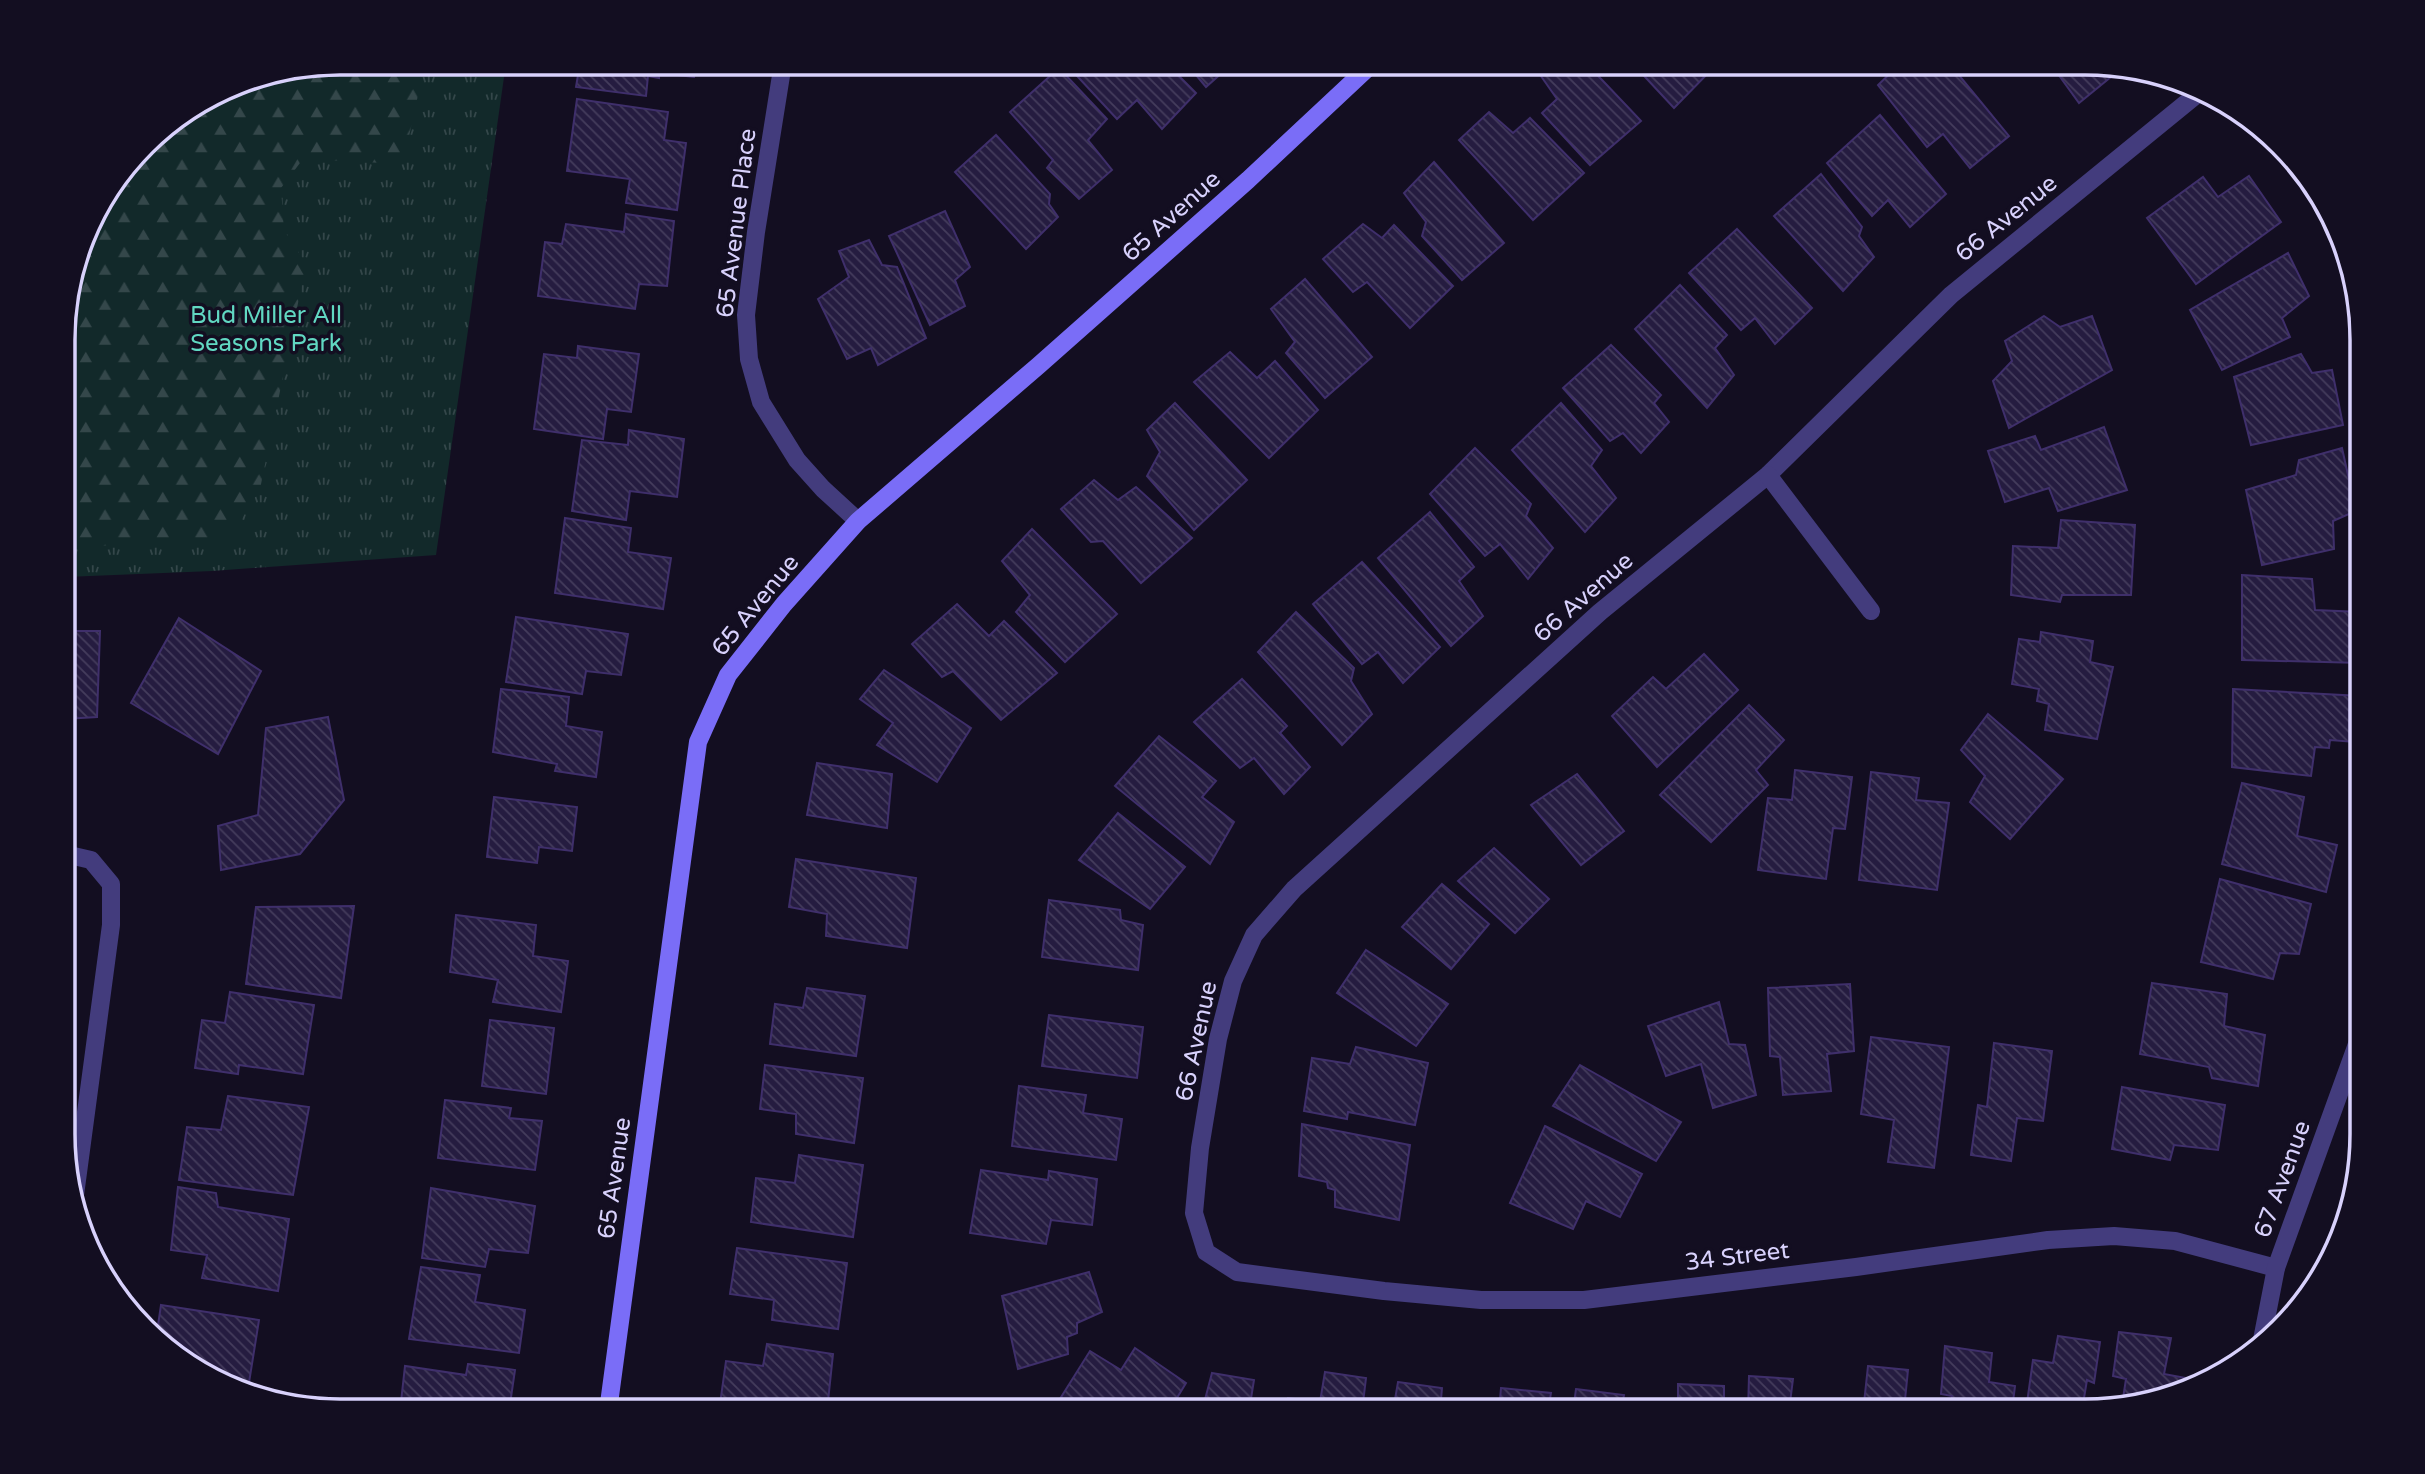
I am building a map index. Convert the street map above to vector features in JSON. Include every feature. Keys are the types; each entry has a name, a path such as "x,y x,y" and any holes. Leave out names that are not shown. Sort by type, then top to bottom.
{"street":[{"name":"65 Avenue Place","path":"781,75 746,315 748,359 761,402 797,460 858,522"},
{"name":"65 Avenue","path":"610,1399 698,742 729,675 784,604 858,522 1248,180 1360,75"},
{"name":"66 Avenue","path":"1206,1252 1194,1213 1200,1148 1218,1039 1227,1002 1233,981 1254,934 1294,889 1600,612 1768,475 1951,295 2192,98"},
{"path":"1768,475 1871,611"},
{"path":"75,856 91,860 111,884 111,925 78,1171"},
{"name":"67 Avenue","path":"2264,1329 2276,1268 2350,1063"},
{"name":"34 Street","path":"1206,1252 1237,1272 1481,1300 1584,1300 1856,1267 2048,1240 2101,1237 2175,1241 2276,1268"}],"green space":[{"name":"Bud Miller All Seasons Park","path":"340,75 504,75 436,555 212,571 75,577 76,323 84,271 95,239 111,208 141,165 165,141 208,111 255,89 288,80"},
{"path":"340,75 422,75 403,164 303,159 281,188 284,230 306,264 260,489 230,538 75,547 76,323 80,288 95,239 120,193 141,165 179,130 223,103 255,89 288,80"}],"building":[{"path":"578,75 659,75 659,78 648,76 646,96 576,87"},
{"path":"1051,75 1066,75 1107,119 1088,140 1112,170 1079,199 1047,168 1053,160 1010,112"},
{"path":"1076,75 1178,75 1196,93 1162,129 1137,100 1117,119"},
{"path":"1196,75 1220,75 1206,87"},
{"path":"1540,75 1597,75 1641,121 1590,165 1542,113 1557,99"},
{"path":"1643,75 1706,75 1674,108"},
{"path":"1888,75 1959,75 2009,136 1970,168 1943,134 1927,147 1878,85"},
{"path":"2059,75 2111,77 2079,103"},
{"path":"577,99 668,112 664,140 686,143 677,210 626,203 630,179 567,171"},
{"path":"1489,112 1513,133 1530,118 1584,173 1533,220 1459,140"},
{"path":"1880,115 1946,194 1910,227 1888,200 1872,216 1827,163"},
{"path":"996,135 1050,194 1049,204 1058,217 1026,249 955,172"},
{"path":"1434,162 1504,243 1462,280 1422,236 1426,222 1404,193"},
{"path":"1821,174 1862,227 1859,236 1874,257 1843,291 1774,216"},
{"path":"2249,176 2281,222 2196,284 2147,218 2203,177 2218,197"},
{"path":"945,211 970,267 955,280 965,306 930,325 889,236"},
{"path":"626,214 674,221 667,286 639,284 635,309 538,296 545,242 562,244 566,224 624,232"},
{"path":"1363,224 1382,238 1394,225 1453,286 1410,328 1367,282 1353,292 1323,259"},
{"path":"1737,229 1812,308 1775,344 1755,318 1741,330 1689,273"},
{"path":"869,240 882,265 897,267 926,338 878,365 871,348 847,359 818,299 849,277 839,251"},
{"path":"2288,253 2309,296 2282,318 2290,337 2222,370 2190,310"},
{"path":"1305,279 1372,357 1325,398 1286,353 1295,342 1271,309"},
{"path":"1680,285 1727,335 1715,348 1734,375 1707,408 1635,329"},
{"path":"2044,316 2060,327 2092,316 2112,370 2009,428 1993,381 2012,361 2005,341"},
{"path":"1611,345 1661,395 1654,403 1669,422 1641,453 1623,433 1610,441 1563,388"},
{"path":"578,346 639,354 631,412 607,409 603,439 534,429 544,354 577,358"},
{"path":"1230,352 1257,378 1275,361 1318,410 1269,458 1194,382"},
{"path":"2301,354 2312,373 2332,370 2343,425 2251,445 2234,377"},
{"path":"1175,403 1247,480 1194,530 1147,476 1160,452 1147,430"},
{"path":"1561,403 1602,450 1591,466 1616,498 1585,532 1512,450"},
{"path":"2104,427 2127,490 2058,511 2049,488 2005,502 1988,451 2035,436 2041,450"},
{"path":"629,430 684,439 677,497 630,491 626,520 572,511 582,440 628,445"},
{"path":"1475,448 1531,504 1526,516 1553,548 1528,579 1500,544 1485,556 1430,494"},
{"path":"2342,448 2350,484 2350,514 2333,521 2334,549 2262,565 2246,490 2296,475 2299,460"},
{"path":"1094,480 1118,500 1136,487 1192,538 1141,583 1103,541 1091,542 1061,509"},
{"path":"1430,512 1474,567 1459,581 1483,616 1451,646 1378,558"},
{"path":"565,518 631,528 628,552 671,558 663,609 555,593"},
{"path":"2061,520 2135,525 2131,595 2062,595 2060,602 2011,595 2013,546 2058,548"},
{"path":"1032,529 1117,614 1065,662 1016,612 1030,595 1002,561"},
{"path":"1362,562 1440,647 1403,683 1378,652 1362,664 1313,604"},
{"path":"2242,575 2312,579 2315,610 2350,612 2350,663 2242,660"},
{"path":"957,604 989,636 1004,621 1057,673 1001,720 953,671 942,677 912,644"},
{"path":"1296,612 1354,668 1351,681 1372,714 1342,745 1258,652"},
{"path":"516,617 628,634 621,675 586,671 582,694 506,682"},
{"path":"179,618 261,671 218,754 131,703"},
{"path":"75,631 100,631 97,717 75,718"},
{"path":"2041,632 2093,641 2090,662 2113,667 2097,739 2045,730 2049,704 2037,701 2039,689 2012,684 2019,639 2040,642"},
{"path":"1704,654 1738,690 1657,767 1612,716 1653,677 1666,689"},
{"path":"884,670 971,728 937,782 877,745 893,723 860,699"},
{"path":"1242,679 1287,726 1280,733 1310,767 1284,794 1254,758 1240,768 1194,722"},
{"path":"501,689 569,697 566,726 602,732 596,777 555,771 557,764 493,752"},
{"path":"2233,689 2350,695 2350,742 2330,740 2329,748 2315,747 2311,776 2232,767"},
{"path":"1749,705 1784,740 1756,770 1768,785 1711,842 1660,795"},
{"path":"1988,714 2063,779 2010,839 1970,802 1985,776 1961,750"},
{"path":"328,717 344,800 300,854 221,870 218,826 258,815 266,728"},
{"path":"1159,736 1216,781 1202,797 1234,822 1210,864 1115,786"},
{"path":"817,763 892,774 887,828 807,815"},
{"path":"1795,770 1852,777 1845,829 1833,828 1826,879 1758,870 1768,798 1792,800"},
{"path":"1871,772 1919,778 1916,800 1949,803 1937,890 1859,880"},
{"path":"1577,774 1624,831 1581,865 1531,805"},
{"path":"2242,783 2304,797 2297,836 2337,845 2326,892 2222,864"},
{"path":"494,797 577,807 572,851 539,847 537,863 487,857"},
{"path":"1118,813 1185,867 1150,909 1079,860"},
{"path":"1494,848 1549,899 1515,933 1458,881"},
{"path":"796,859 916,878 907,948 826,936 827,914 789,907"},
{"path":"2220,879 2311,904 2299,954 2280,953 2273,979 2201,962"},
{"path":"1442,884 1489,924 1451,969 1402,927"},
{"path":"1049,900 1120,910 1121,920 1143,925 1138,970 1042,957"},
{"path":"354,906 341,998 246,984 256,907"},
{"path":"456,915 536,925 533,956 568,961 561,1012 493,1002 498,980 450,972"},
{"path":"1366,950 1448,1004 1416,1046 1337,993"},
{"path":"2152,983 2227,994 2224,1026 2265,1035 2258,1086 2212,1078 2209,1067 2140,1054"},
{"path":"1850,984 1854,1051 1827,1054 1831,1091 1783,1095 1780,1057 1770,1056 1768,988"},
{"path":"807,988 865,996 856,1056 770,1044 775,1004 803,1008"},
{"path":"230,992 314,1005 303,1074 239,1065 238,1074 195,1068 202,1020 225,1023"},
{"path":"1719,1002 1729,1044 1745,1045 1756,1095 1713,1108 1701,1064 1666,1076 1648,1026"},
{"path":"1049,1015 1143,1027 1137,1078 1042,1066"},
{"path":"490,1020 554,1028 546,1094 482,1086"},
{"path":"1871,1037 1949,1047 1934,1168 1888,1162 1894,1120 1861,1114"},
{"path":"1994,1043 2052,1051 2043,1121 2017,1118 2011,1161 1971,1155 1978,1105 1987,1107"},
{"path":"1356,1047 1428,1063 1415,1125 1348,1112 1347,1119 1304,1111 1312,1058 1350,1064"},
{"path":"765,1065 863,1078 854,1143 796,1134 796,1114 760,1109"},
{"path":"1580,1065 1681,1122 1656,1161 1553,1106"},
{"path":"1019,1086 1086,1095 1083,1113 1122,1119 1116,1160 1012,1146"},
{"path":"2122,1087 2225,1105 2218,1150 2174,1145 2170,1160 2112,1149"},
{"path":"228,1096 309,1107 293,1195 179,1180 187,1127 221,1130"},
{"path":"445,1100 511,1108 509,1118 542,1121 535,1170 438,1158"},
{"path":"1302,1124 1410,1145 1399,1220 1335,1207 1335,1190 1328,1188 1327,1182 1299,1176"},
{"path":"1545,1126 1642,1174 1620,1217 1586,1201 1573,1229 1510,1203"},
{"path":"799,1155 863,1165 853,1237 751,1222 756,1178 795,1183"},
{"path":"981,1170 1048,1180 1049,1171 1097,1179 1092,1225 1051,1220 1046,1244 970,1233"},
{"path":"178,1187 216,1193 218,1207 289,1219 278,1291 202,1278 207,1255 171,1250"},
{"path":"431,1188 535,1206 528,1253 489,1249 485,1267 422,1258"},
{"path":"737,1248 847,1263 838,1329 772,1320 774,1300 730,1294"},
{"path":"421,1267 480,1275 475,1302 525,1310 519,1353 409,1339"},
{"path":"1089,1272 1102,1312 1077,1323 1077,1333 1067,1337 1068,1354 1018,1369 1002,1296"},
{"path":"161,1305 259,1320 249,1383 193,1354 158,1326"},
{"path":"2119,1332 2171,1338 2164,1374 2186,1378 2154,1390 2123,1396 2126,1379 2113,1376"},
{"path":"2058,1336 2100,1342 2094,1383 2087,1380 2084,1399 2028,1399 2033,1360 2053,1363"},
{"path":"767,1344 833,1354 828,1399 721,1399 726,1361 763,1366"},
{"path":"1945,1346 1992,1353 1989,1382 2015,1386 2013,1399 1952,1399 1952,1396 1941,1394"},
{"path":"1135,1348 1186,1383 1176,1399 1060,1399 1090,1351 1121,1370"},
{"path":"468,1364 515,1370 511,1399 401,1399 405,1366 466,1375"},
{"path":"1868,1366 1908,1370 1905,1399 1864,1399"},
{"path":"1325,1372 1366,1378 1363,1399 1320,1399"},
{"path":"1212,1373 1254,1380 1251,1399 1205,1399"},
{"path":"1749,1376 1793,1379 1790,1399 1748,1399"},
{"path":"1398,1382 1442,1388 1441,1399 1395,1399"},
{"path":"1678,1384 1724,1386 1724,1399 1678,1399"},
{"path":"1501,1388 1551,1393 1550,1399 1500,1399"},
{"path":"1576,1389 1624,1395 1623,1399 1575,1399"}]}
